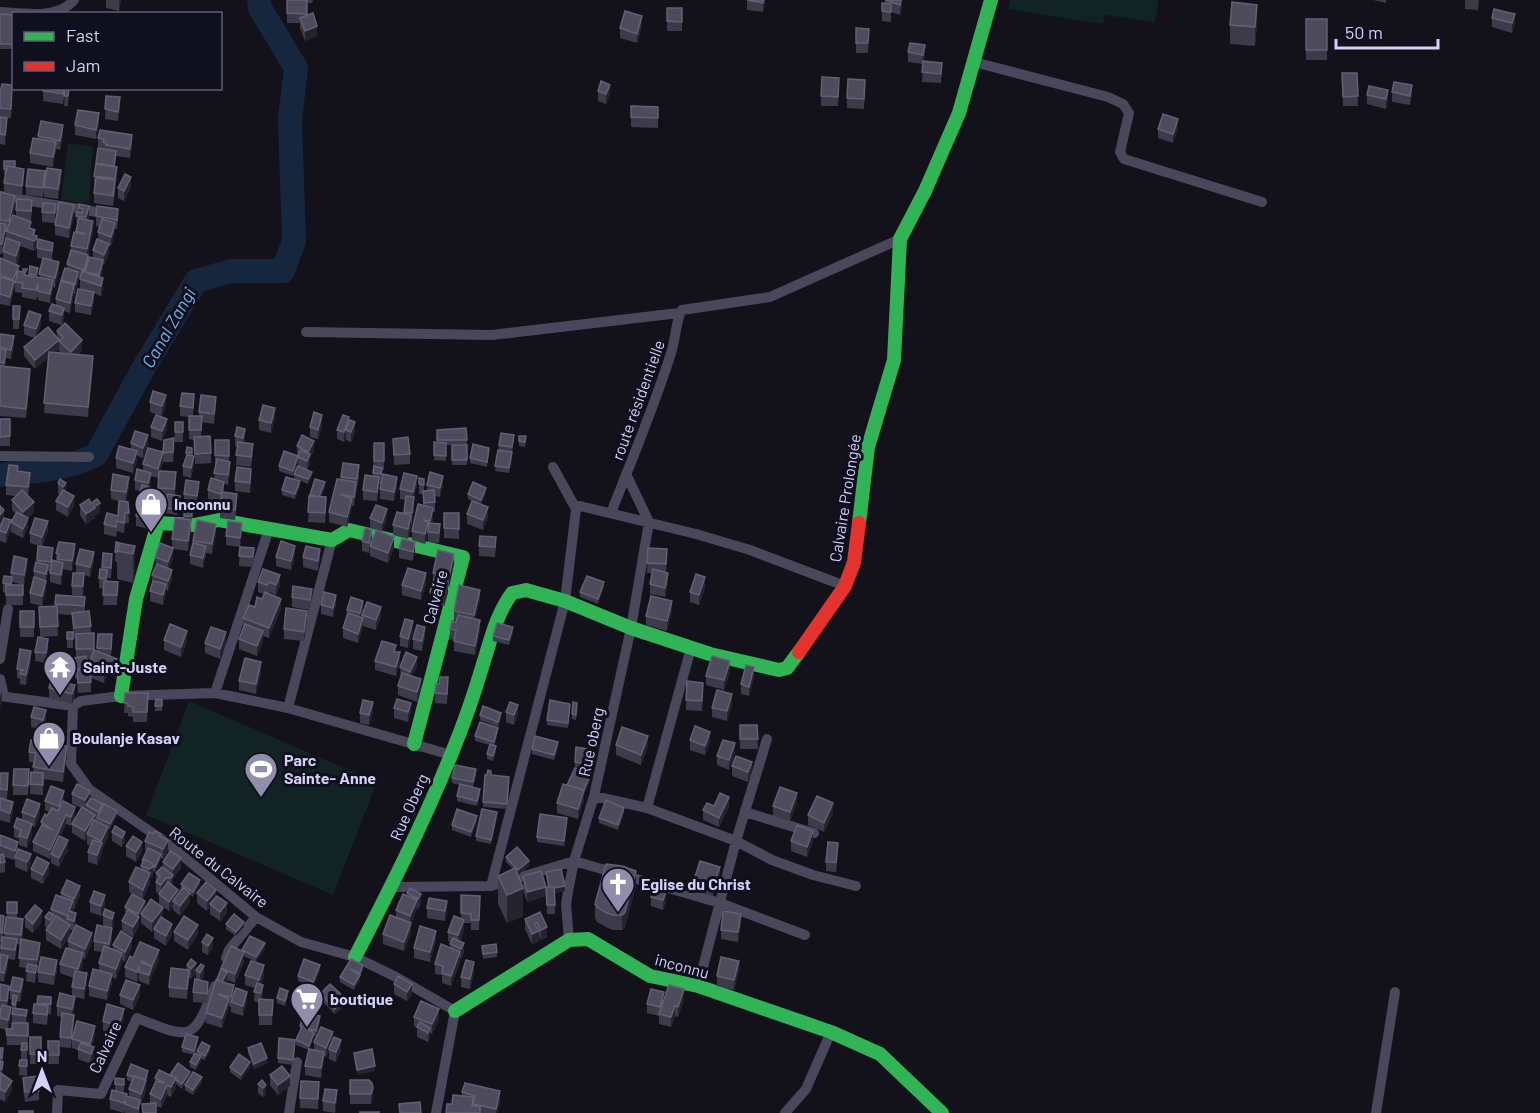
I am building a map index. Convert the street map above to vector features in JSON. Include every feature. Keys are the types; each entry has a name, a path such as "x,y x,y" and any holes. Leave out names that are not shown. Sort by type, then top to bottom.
{"street":[{"path":"52,12 70,6 74,0"},
{"name":"Calvaire Prolongée","path":"483,666 494,625 504,604 512,593 526,590 565,601 631,628 692,648 779,670 787,668 792,663 845,586 854,562 868,447 894,360 900,239 925,191 959,114 991,0"},
{"path":"974,62 1123,104 1129,113 1120,152 1124,159 1262,202"},
{"path":"0,196 110,214"},
{"path":"306,332 492,335 679,313 682,310 770,297 900,239"},
{"name":"route résidentielle","path":"611,513 662,384 677,335 679,313"},
{"path":"0,456 89,457"},
{"path":"491,886 565,601 576,509 552,467"},
{"path":"626,474 649,522 631,628"},
{"path":"576,509 580,507 611,513 750,550 845,586"},
{"name":"Calvaire","path":"121,696 136,600 158,523 194,525 219,520 332,540 349,530 463,557 414,744"},
{"path":"215,693 269,529"},
{"path":"288,708 332,540"},
{"path":"0,659 8,609"},
{"name":"Rue oberg","path":"574,861 594,796 631,628"},
{"path":"647,808 692,648"},
{"name":"Rue Oberg","path":"355,957 392,887 451,754 483,666"},
{"path":"0,679 3,696 73,706 81,701 121,696 215,693 288,708 451,754"},
{"name":"Route du Calvaire","path":"73,706 71,764 89,789 171,846 256,917 301,942 355,957 398,978 455,1011"},
{"path":"698,986 736,841 767,740"},
{"path":"594,796 647,808 736,841 772,860 813,875 856,886"},
{"path":"745,812 814,833"},
{"path":"436,1113 455,1011 568,940 566,904 574,861"},
{"path":"392,887 491,886 574,861 720,903 805,935"},
{"name":"Calvaire","path":"57,1113 58,1090 101,1094 137,1018 174,1032 182,1034 190,1032 203,1018 229,950 256,917"},
{"name":"inconnu","path":"568,940 588,939 650,976 698,986 831,1032 880,1054 942,1113"},
{"path":"1376,1113 1395,992"},
{"path":"785,1113 806,1089 831,1032"},
{"path":"288,1113 297,1062"}],"shaded area":[{"path":"1010,0 1159,0 1155,22 1105,15 1103,24 1008,9"},
{"path":"68,143 93,147 89,204 61,200"},
{"name":"Parc Sainte- Anne","path":"189,701 377,782 333,895 146,815"}],"building":[{"path":"287,0 307,0 307,14 287,13"},
{"path":"747,0 764,0 763,3"},
{"path":"885,0 901,0 900,5"},
{"path":"1232,2 1257,5 1255,27 1230,25"},
{"path":"882,3 891,4 891,12 882,11"},
{"path":"667,8 682,8 682,22 667,21"},
{"path":"1494,9 1515,14 1512,23 1492,18"},
{"path":"625,11 642,16 637,34 620,28"},
{"path":"313,13 317,26 305,31 300,18"},
{"path":"0,14 12,15 12,44 0,44"},
{"path":"1306,19 1327,19 1327,50 1306,50"},
{"path":"856,28 869,29 868,43 856,43"},
{"path":"910,43 925,45 923,55 908,52"},
{"path":"923,61 942,63 941,74 922,72"},
{"path":"1342,73 1357,73 1358,96 1343,97"},
{"path":"822,77 839,78 838,97 821,96"},
{"path":"848,79 865,80 864,99 847,98"},
{"path":"601,81 610,85 606,94 598,91"},
{"path":"1394,82 1412,85 1410,96 1392,92"},
{"path":"2,84 12,85 11,109 0,108"},
{"path":"1369,86 1388,90 1386,99 1367,95"},
{"path":"63,90 63,94 43,91"},
{"path":"65,90 69,90 68,96 64,96"},
{"path":"106,96 120,97 118,112 105,109"},
{"path":"631,106 658,107 658,118 631,117"},
{"path":"78,110 99,113 96,130 75,125"},
{"path":"1163,114 1178,119 1173,134 1158,129"},
{"path":"0,117 7,118 5,135 0,134"},
{"path":"41,121 63,125 60,141 38,136"},
{"path":"100,130 132,135 130,149 106,145 103,142 104,139 98,138"},
{"path":"33,138 56,142 53,157 30,153"},
{"path":"98,148 116,151 114,166 96,163"},
{"path":"4,161 15,161 15,167 7,166 7,169 4,169"},
{"path":"96,164 117,167 115,179 94,176"},
{"path":"7,166 24,169 22,186 4,183"},
{"path":"47,168 61,170 58,189 44,187"},
{"path":"28,169 45,171 43,188 26,186"},
{"path":"125,174 131,177 124,191 118,188"},
{"path":"96,178 115,180 113,196 94,193"},
{"path":"0,192 15,196 9,221 0,220"},
{"path":"17,199 32,200 31,211 16,210"},
{"path":"59,202 74,205 69,228 55,225"},
{"path":"43,203 55,204 55,213 42,212"},
{"path":"79,204 89,206 86,217 76,216 77,212 82,213 83,209 79,208"},
{"path":"97,206 118,209 117,220 96,216"},
{"path":"13,215 31,222 29,228 35,230 33,235 37,236 34,241 6,231"},
{"path":"79,218 93,221 87,249 71,246 74,232 85,234 76,231"},
{"path":"102,219 115,223 111,237 98,232"},
{"path":"0,223 6,224 2,244 0,244"},
{"path":"6,238 20,243 16,256 3,251"},
{"path":"38,239 53,243 52,251 37,248"},
{"path":"97,239 109,244 104,255 93,250"},
{"path":"71,250 88,255 84,270 67,264"},
{"path":"89,257 103,260 99,275 85,272"},
{"path":"0,258 19,266 13,280 0,275"},
{"path":"43,258 59,262 55,278 39,274"},
{"path":"30,266 38,268 36,275 29,274"},
{"path":"65,268 78,272 75,284 61,280"},
{"path":"23,269 27,269 24,275 53,280 50,294 38,291 38,284 36,290 22,288 23,283 15,282 18,271 23,272"},
{"path":"82,271 103,278 101,286 80,279"},
{"path":"0,277 14,281 10,297 0,294"},
{"path":"61,281 74,285 70,303 56,299"},
{"path":"78,289 94,292 91,306 75,303"},
{"path":"52,304 64,308 62,315 49,311"},
{"path":"13,306 20,306 19,319 13,319"},
{"path":"29,311 41,315 36,329 24,325"},
{"path":"65,323 82,340 71,352 59,341 63,337 57,331"},
{"path":"48,327 59,340 35,360 24,347"},
{"path":"0,334 14,336 11,350 0,347"},
{"path":"0,349 6,350 4,363 0,362"},
{"path":"49,352 93,356 88,407 44,403"},
{"path":"0,366 30,369 26,409 0,406"},
{"path":"153,391 166,395 162,406 150,402"},
{"path":"182,393 194,394 193,408 180,406"},
{"path":"201,395 216,397 214,414 199,412"},
{"path":"263,405 275,408 271,423 259,420"},
{"path":"314,412 322,415 318,430 310,427"},
{"path":"156,415 167,419 162,431 151,427"},
{"path":"343,415 349,417 344,432 337,430"},
{"path":"189,416 202,416 201,430 189,430"},
{"path":"0,419 10,419 10,436 0,437"},
{"path":"350,420 355,422 351,432 346,430"},
{"path":"175,422 183,422 183,432 175,432"},
{"path":"237,427 245,429 243,438 235,436"},
{"path":"466,428 467,440 437,440 437,430"},
{"path":"135,431 148,435 143,448 131,443"},
{"path":"501,433 514,435 512,447 499,445"},
{"path":"302,435 314,441 308,452 297,446"},
{"path":"210,436 211,453 195,454 194,437"},
{"path":"519,436 526,436 525,442 519,441"},
{"path":"408,437 410,454 394,455 393,439"},
{"path":"174,438 173,452 163,453 164,440"},
{"path":"215,440 229,440 229,456 215,455"},
{"path":"238,442 253,444 251,457 236,455"},
{"path":"434,442 446,443 446,456 434,455"},
{"path":"374,443 384,443 384,461 374,461"},
{"path":"473,444 489,448 487,462 470,458"},
{"path":"452,445 467,445 467,460 452,460"},
{"path":"119,446 137,451 133,463 116,458"},
{"path":"187,447 192,448 192,453 186,453"},
{"path":"148,448 163,452 158,469 143,464"},
{"path":"300,450 310,454 307,461 298,457"},
{"path":"498,450 512,452 509,468 495,466"},
{"path":"284,451 298,456 293,471 279,466"},
{"path":"187,455 194,456 191,468 183,466"},
{"path":"217,459 230,462 228,475 214,473"},
{"path":"343,463 359,465 357,479 341,477"},
{"path":"9,465 18,466 17,471 30,473 28,487 6,485"},
{"path":"298,466 312,472 308,479 294,474"},
{"path":"374,466 382,468 381,474 373,473"},
{"path":"237,467 251,469 250,483 235,481"},
{"path":"137,469 151,473 148,483 135,480"},
{"path":"159,471 176,472 174,489 158,488"},
{"path":"430,472 443,476 440,488 427,485"},
{"path":"404,473 417,476 413,492 400,489"},
{"path":"113,474 129,477 126,492 111,490"},
{"path":"383,474 397,477 394,492 380,489"},
{"path":"365,475 379,477 377,492 363,490"},
{"path":"286,477 300,481 295,494 282,490"},
{"path":"211,478 224,482 221,494 208,490"},
{"path":"419,478 424,479 424,485 419,484"},
{"path":"60,479 66,483 63,487 58,483"},
{"path":"315,479 325,482 319,497 310,495"},
{"path":"337,479 356,482 354,497 340,494 352,499 347,517 329,512"},
{"path":"186,480 199,482 197,496 184,494"},
{"path":"473,482 486,488 481,500 468,494"},
{"path":"142,485 156,489 154,500 139,496"},
{"path":"22,490 34,502 23,512 12,500"},
{"path":"63,490 74,496 68,507 56,501"},
{"path":"434,490 435,502 424,503 423,491"},
{"path":"222,492 237,494 235,510 220,508"},
{"path":"168,494 180,496 177,510 165,508"},
{"path":"309,496 326,497 325,513 308,512"},
{"path":"406,496 414,497 412,513 404,512"},
{"path":"89,499 91,503 97,499 100,503 86,514 80,505"},
{"path":"119,501 128,502 129,513 125,513 124,523 117,521 116,527 104,524 107,513 118,516"},
{"path":"472,501 488,507 483,520 467,514"},
{"path":"139,503 152,506 149,519 136,516"},
{"path":"418,504 433,508 430,521 423,520 428,522 425,534 412,531"},
{"path":"376,505 387,509 382,523 370,518"},
{"path":"184,509 192,509 192,516 184,516"},
{"path":"17,512 28,518 23,529 11,522"},
{"path":"397,512 411,515 408,529 393,525"},
{"path":"444,513 459,513 459,529 444,528"},
{"path":"4,518 11,520 6,533 0,531"},
{"path":"35,518 48,521 42,537 30,533"},
{"path":"175,518 191,520 188,541 172,539"},
{"path":"197,520 216,524 212,544 193,541"},
{"path":"228,521 242,523 240,538 226,536"},
{"path":"429,523 440,524 439,533 428,532"},
{"path":"365,528 372,530 369,543 362,541"},
{"path":"376,530 394,537 388,553 370,546"},
{"path":"480,536 496,537 495,547 479,546"},
{"path":"402,539 415,542 413,552 399,548"},
{"path":"281,541 295,546 291,561 276,557"},
{"path":"59,542 75,544 72,561 58,559 59,554 56,553"},
{"path":"116,542 120,543 115,552"},
{"path":"119,543 135,546 133,554 117,551"},
{"path":"160,543 173,548 168,562 155,557"},
{"path":"193,543 206,546 203,558 190,555"},
{"path":"38,546 53,548 51,562 37,560"},
{"path":"306,546 320,549 318,561 303,557"},
{"path":"240,547 254,548 253,557 239,556"},
{"path":"648,548 667,549 666,564 647,563"},
{"path":"80,549 94,552 90,567 76,564"},
{"path":"438,550 454,554 449,577 433,573"},
{"path":"103,553 112,554 111,568 102,567"},
{"path":"14,556 27,559 24,575 11,573"},
{"path":"52,560 63,563 61,575 50,573"},
{"path":"36,562 48,565 46,574 34,571"},
{"path":"157,564 172,570 168,581 152,575"},
{"path":"408,568 426,573 421,591 402,585"},
{"path":"100,569 107,570 106,579 99,578"},
{"path":"263,569 280,575 276,585 269,582 267,585 258,582"},
{"path":"653,569 668,573 665,588 650,584"},
{"path":"73,573 84,573 83,586 72,586"},
{"path":"696,574 705,577 699,595 690,592"},
{"path":"4,576 12,577 11,584 3,583"},
{"path":"587,576 604,582 598,599 580,592"},
{"path":"34,577 46,581 42,596 30,593"},
{"path":"434,579 448,582 444,596 430,592"},
{"path":"104,581 118,582 117,595 103,595"},
{"path":"153,581 166,584 163,595 150,591"},
{"path":"6,585 23,585 23,595 6,595"},
{"path":"459,585 480,590 474,615 454,611"},
{"path":"293,586 312,589 310,600 292,597"},
{"path":"265,592 281,599 269,628 243,618 249,605 255,607 257,597 262,599"},
{"path":"324,592 336,595 333,608 321,605"},
{"path":"56,595 85,597 84,606 55,604"},
{"path":"651,596 672,601 667,621 646,616"},
{"path":"351,597 363,601 360,613 347,610"},
{"path":"367,602 381,607 376,620 362,615"},
{"path":"57,606 58,626 40,627 39,607"},
{"path":"286,608 307,611 304,632 284,629"},
{"path":"20,611 34,611 34,627 20,627"},
{"path":"89,611 91,626 74,628 72,613"},
{"path":"348,613 363,618 358,634 343,628"},
{"path":"458,615 480,620 475,646 454,641 456,630 450,629 452,621 456,622"},
{"path":"405,619 413,621 408,639 400,636"},
{"path":"497,623 513,627 509,640 493,636"},
{"path":"170,624 187,631 181,647 164,640"},
{"path":"245,624 263,631 257,646 239,639"},
{"path":"417,625 425,627 422,641 413,639"},
{"path":"211,627 226,632 220,649 205,643"},
{"path":"67,632 73,632 73,639 67,639"},
{"path":"94,633 94,649 76,649 76,634"},
{"path":"98,634 112,634 111,649 97,648"},
{"path":"38,637 48,639 46,653 35,652"},
{"path":"382,641 396,645 394,652 400,652 396,667 375,661"},
{"path":"20,649 31,651 26,675 20,674 24,670 17,669"},
{"path":"94,650 117,659 115,665 108,663 104,673 88,667"},
{"path":"406,652 417,657 410,672 400,667"},
{"path":"86,656 88,667 75,669 74,658"},
{"path":"712,656 730,661 724,680 706,676"},
{"path":"245,658 261,662 256,684 239,681"},
{"path":"746,665 754,667 749,687 741,684"},
{"path":"90,669 91,682 78,683 77,670"},
{"path":"402,673 421,679 417,692 398,686"},
{"path":"440,677 448,677 447,694 435,693"},
{"path":"51,680 75,685 72,694 49,688"},
{"path":"687,681 703,683 702,701 686,700"},
{"path":"717,690 732,694 727,711 712,708"},
{"path":"125,693 148,693 147,712 133,712 133,707 124,703"},
{"path":"156,699 162,700 162,706 155,706"},
{"path":"397,699 411,703 408,712 394,708"},
{"path":"363,700 373,702 369,715 360,713"},
{"path":"550,700 570,704 568,723 547,720"},
{"path":"510,702 518,705 514,715 506,712"},
{"path":"573,702 577,703 576,715 572,714"},
{"path":"483,706 501,713 498,722 480,715"},
{"path":"34,707 46,710 43,720 31,717"},
{"path":"480,722 498,728 494,742 475,736"},
{"path":"740,725 757,725 758,739 740,739"},
{"path":"695,726 710,732 705,746 690,740"},
{"path":"622,727 648,736 641,755 616,745"},
{"path":"535,736 558,742 554,755 532,749"},
{"path":"31,740 67,746 63,772 33,767 36,753 29,752"},
{"path":"723,740 735,743 729,760 717,756"},
{"path":"490,744 496,746 493,756 487,754"},
{"path":"576,747 594,750 591,765 575,762"},
{"path":"736,756 752,762 748,772 732,766"},
{"path":"455,765 476,769 473,782 452,778"},
{"path":"575,768 591,773 584,790 567,785"},
{"path":"14,769 29,769 28,786 13,785"},
{"path":"488,770 491,771 491,775 509,777 507,804 483,802 485,775"},
{"path":"31,772 43,773 43,785 30,784"},
{"path":"0,773 8,773 7,790 0,789"},
{"path":"77,784 90,791 85,800 72,794"},
{"path":"460,784 480,789 477,801 457,796"},
{"path":"563,784 584,790 578,809 557,803"},
{"path":"51,786 64,791 59,806 45,801"},
{"path":"780,787 797,793 790,812 773,806"},
{"path":"720,793 729,797 719,818 703,810 707,803 714,806"},
{"path":"817,796 833,803 824,823 808,815"},
{"path":"0,798 13,802 10,813 0,810"},
{"path":"91,798 103,804 98,812 86,805"},
{"path":"27,799 40,804 35,817 22,812"},
{"path":"606,800 624,808 618,825 599,818"},
{"path":"63,801 75,807 71,817 66,815 50,850 33,842 42,825 53,830 41,822 52,808 58,811"},
{"path":"104,804 117,811 110,824 97,818"},
{"path":"82,807 95,815 85,831 72,824"},
{"path":"457,809 477,816 471,832 452,825"},
{"path":"482,809 497,812 491,840 476,836"},
{"path":"540,814 567,818 564,841 537,837"},
{"path":"17,818 32,824 27,838 19,836 21,830 14,827"},
{"path":"94,820 108,827 101,841 87,834"},
{"path":"797,825 813,831 807,847 791,841"},
{"path":"115,826 125,832 122,838 112,832"},
{"path":"155,831 161,834 159,836 168,840 163,849 145,841 149,832 153,834"},
{"path":"0,835 18,842 15,851 0,845"},
{"path":"59,836 68,840 59,858 51,854"},
{"path":"133,836 142,842 136,852 126,846"},
{"path":"93,840 102,843 97,855 88,852"},
{"path":"828,842 838,843 836,862 826,862"},
{"path":"517,847 529,861 518,870 506,857"},
{"path":"148,848 161,854 155,867 144,859 142,861"},
{"path":"18,849 31,854 27,862 15,857"},
{"path":"170,851 181,858 173,869 163,862"},
{"path":"3,854 5,862 0,863 0,855"},
{"path":"37,857 49,863 43,875 31,869"},
{"path":"144,859 152,863 153,867 149,869 141,866"},
{"path":"700,861 720,867 713,886 694,880"},
{"path":"606,864 636,871 625,912 622,915 612,915 595,904"},
{"path":"136,867 150,873 143,890 129,882"},
{"path":"162,867 173,875 171,878 166,878 161,885 156,882 160,876 156,873"},
{"path":"515,868 523,888 507,895 498,876"},
{"path":"561,869 565,886 549,887 546,872"},
{"path":"541,871 546,887 527,892 523,876"},
{"path":"189,873 200,880 193,892 181,884"},
{"path":"67,880 80,886 74,899 61,893"},
{"path":"168,882 178,890 169,902 159,894"},
{"path":"206,882 216,890 207,901 197,893"},
{"path":"183,887 190,893 180,906 173,901"},
{"path":"546,887 554,887 555,905 547,905"},
{"path":"410,888 421,894 418,899 407,893"},
{"path":"653,888 666,891 663,900 651,897"},
{"path":"94,891 105,895 101,906 90,902"},
{"path":"132,894 145,901 138,914 125,907"},
{"path":"403,894 417,900 410,916 396,910"},
{"path":"56,895 73,901 69,911 76,913 74,921 51,909"},
{"path":"461,895 480,896 479,920 471,920 471,914 461,913"},
{"path":"217,896 227,903 220,912 210,904"},
{"path":"429,898 447,901 445,911 427,908"},
{"path":"151,899 163,908 152,922 141,914"},
{"path":"7,902 17,902 17,913 7,913"},
{"path":"35,905 42,911 33,924 25,917"},
{"path":"105,909 114,913 112,919 103,915"},
{"path":"128,910 139,917 133,927 122,921"},
{"path":"723,911 741,914 738,932 721,930"},
{"path":"49,912 54,915 50,920 45,917"},
{"path":"540,912 547,927 541,930 537,923 535,924 539,931 532,934 525,919"},
{"path":"234,914 244,922 236,932 226,924"},
{"path":"0,915 4,916 2,933 0,932"},
{"path":"390,915 411,923 404,942 383,934"},
{"path":"56,916 70,925 61,940 46,930"},
{"path":"184,916 198,925 188,940 174,932"},
{"path":"454,916 464,920 458,935 448,932"},
{"path":"6,917 23,919 21,935 4,933"},
{"path":"161,917 172,924 166,936 154,929"},
{"path":"76,925 92,933 85,949 68,941"},
{"path":"97,925 112,928 109,944 94,941"},
{"path":"420,926 436,931 430,952 414,948"},
{"path":"121,931 132,938 125,952 113,945"},
{"path":"207,934 213,938 208,946 202,942"},
{"path":"250,936 265,943 256,957 242,950"},
{"path":"2,937 17,939 15,950 1,948"},
{"path":"453,938 464,943 461,949 450,944"},
{"path":"21,939 40,943 37,960 19,958"},
{"path":"140,942 159,950 149,975 139,972 139,966 137,972 125,967 130,956 133,958"},
{"path":"441,944 460,952 451,976 442,973 443,966 435,964"},
{"path":"496,944 497,952 483,954 482,946"},
{"path":"104,946 122,953 116,969 99,963"},
{"path":"231,946 244,952 235,974 221,968"},
{"path":"66,948 83,953 78,969 60,964"},
{"path":"0,954 8,956 4,973 0,972"},
{"path":"41,957 57,960 54,975 38,972"},
{"path":"721,957 739,961 734,980 717,976"},
{"path":"191,959 196,963 191,969 187,965"},
{"path":"304,959 320,965 313,982 298,976"},
{"path":"351,959 363,965 360,973 350,969 360,975 354,985 340,977"},
{"path":"466,960 474,962 470,979 461,977"},
{"path":"251,961 264,965 259,980 245,975"},
{"path":"28,964 37,966 35,973 26,971"},
{"path":"201,964 204,966 200,973 196,970"},
{"path":"171,968 189,970 187,989 169,987"},
{"path":"93,969 112,974 107,991 89,986"},
{"path":"221,969 227,972 222,982 234,985 231,997 218,994 229,999 222,1018 206,1013 216,980 220,981 217,979"},
{"path":"75,971 87,973 84,989 72,987"},
{"path":"398,976 412,984 407,992 394,984"},
{"path":"13,977 23,979 20,992 10,990"},
{"path":"195,979 208,982 207,994 193,992"},
{"path":"126,980 140,985 133,1000 120,995"},
{"path":"257,983 263,985 261,993 254,992"},
{"path":"0,984 9,986 7,1001 0,1000"},
{"path":"330,984 346,999 335,1009 320,994"},
{"path":"669,985 684,989 678,1007 675,1006 671,1017 659,1014"},
{"path":"236,988 247,992 243,1006 231,1002"},
{"path":"280,988 288,991 285,1001 277,998"},
{"path":"651,989 664,992 660,1007 647,1004"},
{"path":"60,993 75,997 72,1009 57,1006"},
{"path":"13,995 17,996 15,1005 12,1004"},
{"path":"38,996 51,997 51,1004 37,1004"},
{"path":"259,999 273,1000 272,1015 259,1015"},
{"path":"421,1001 439,1009 432,1024 414,1017"},
{"path":"34,1004 48,1006 47,1015 33,1013"},
{"path":"107,1004 124,1009 117,1031 111,1029 112,1024 103,1021"},
{"path":"2,1005 11,1007 8,1020 0,1018"},
{"path":"13,1008 27,1010 26,1016 12,1014"},
{"path":"304,1012 320,1016 316,1031 306,1028 314,1033 309,1046 296,1040 302,1027 300,1026"},
{"path":"62,1013 74,1015 71,1038 60,1037"},
{"path":"77,1021 95,1026 90,1044 72,1039"},
{"path":"420,1022 430,1028 428,1033 417,1027"},
{"path":"12,1023 28,1023 28,1036 7,1035 6,1029 12,1029"},
{"path":"321,1027 333,1032 326,1048 314,1042"},
{"path":"186,1034 198,1037 194,1051 182,1047"},
{"path":"30,1037 41,1037 41,1055 30,1054"},
{"path":"334,1037 341,1040 336,1052 329,1049"},
{"path":"279,1038 295,1040 293,1060 278,1058"},
{"path":"48,1041 59,1041 59,1055 48,1055"},
{"path":"202,1042 210,1046 205,1056 197,1051"},
{"path":"22,1043 27,1043 27,1050 21,1050"},
{"path":"81,1043 94,1047 91,1054 78,1049"},
{"path":"261,1043 267,1058 254,1064 248,1048"},
{"path":"0,1048 3,1048 2,1058 0,1058"},
{"path":"309,1049 324,1052 321,1068 305,1066"},
{"path":"372,1049 375,1066 357,1070 354,1053"},
{"path":"195,1053 201,1056 196,1065 190,1062"},
{"path":"239,1054 250,1062 241,1075 230,1067"},
{"path":"20,1060 27,1060 27,1066 19,1066"},
{"path":"178,1063 190,1072 182,1084 170,1075"},
{"path":"131,1064 148,1071 145,1080 127,1075"},
{"path":"282,1066 290,1076 278,1085 270,1075"},
{"path":"159,1070 176,1078 171,1087 167,1085 161,1099 150,1094 156,1081 165,1083 155,1078"},
{"path":"193,1072 202,1077 193,1090 185,1085"},
{"path":"1,1073 12,1081 5,1092 0,1089"},
{"path":"38,1076 39,1091 25,1092 23,1078"},
{"path":"134,1076 146,1080 141,1094 129,1089"},
{"path":"115,1078 124,1079 124,1085 115,1084"},
{"path":"262,1080 266,1085 263,1088 258,1084"},
{"path":"350,1080 369,1080 373,1088 371,1094 350,1094"},
{"path":"301,1081 319,1082 318,1099 300,1098"},
{"path":"465,1083 500,1091 496,1109 473,1104 475,1096 462,1092"},
{"path":"325,1089 337,1090 335,1103 323,1101"},
{"path":"112,1090 140,1100 138,1109 125,1104 125,1100 124,1103 110,1099"},
{"path":"453,1095 473,1097 472,1106 480,1106 480,1113 446,1113 447,1104 452,1104"},
{"path":"420,1102 421,1113 400,1113 399,1104"},
{"path":"156,1103 156,1113 143,1113 142,1104"},
{"path":"19,1111 33,1111 33,1113 19,1113"}],"waterway":[{"name":"Canal Zangi","path":"0,475 46,470 74,464 96,455 143,369 196,281 231,271 283,271 294,241 290,120 296,68 260,8 259,0"},
{"path":"31,461 74,464"}],"traffic: fast":[{"path":"859,523 868,447 894,360 900,239 925,191 959,113 991,0"},
{"path":"121,696 136,599 158,523 194,525 219,520 332,540 349,530 463,557 414,744"},
{"path":"355,957 440,781 468,710 494,627 512,593 526,590 565,601 631,628 710,654 779,670 787,668 799,652"},
{"path":"455,1011 569,940 588,939 650,976 698,986 831,1032 880,1054 942,1113"}],"traffic: jam":[{"path":"799,652 845,586 854,562 859,523"}],"place":[{"name":"Inconnu","path":"151,533"},
{"name":"Saint-Juste","path":"60,696"},
{"name":"Boulanje Kasav","path":"49,767"},
{"name":"Parc Sainte- Anne","path":"261,798"},
{"name":"Eglise du Christ","path":"618,913"},
{"name":"boutique","path":"307,1028"}]}
